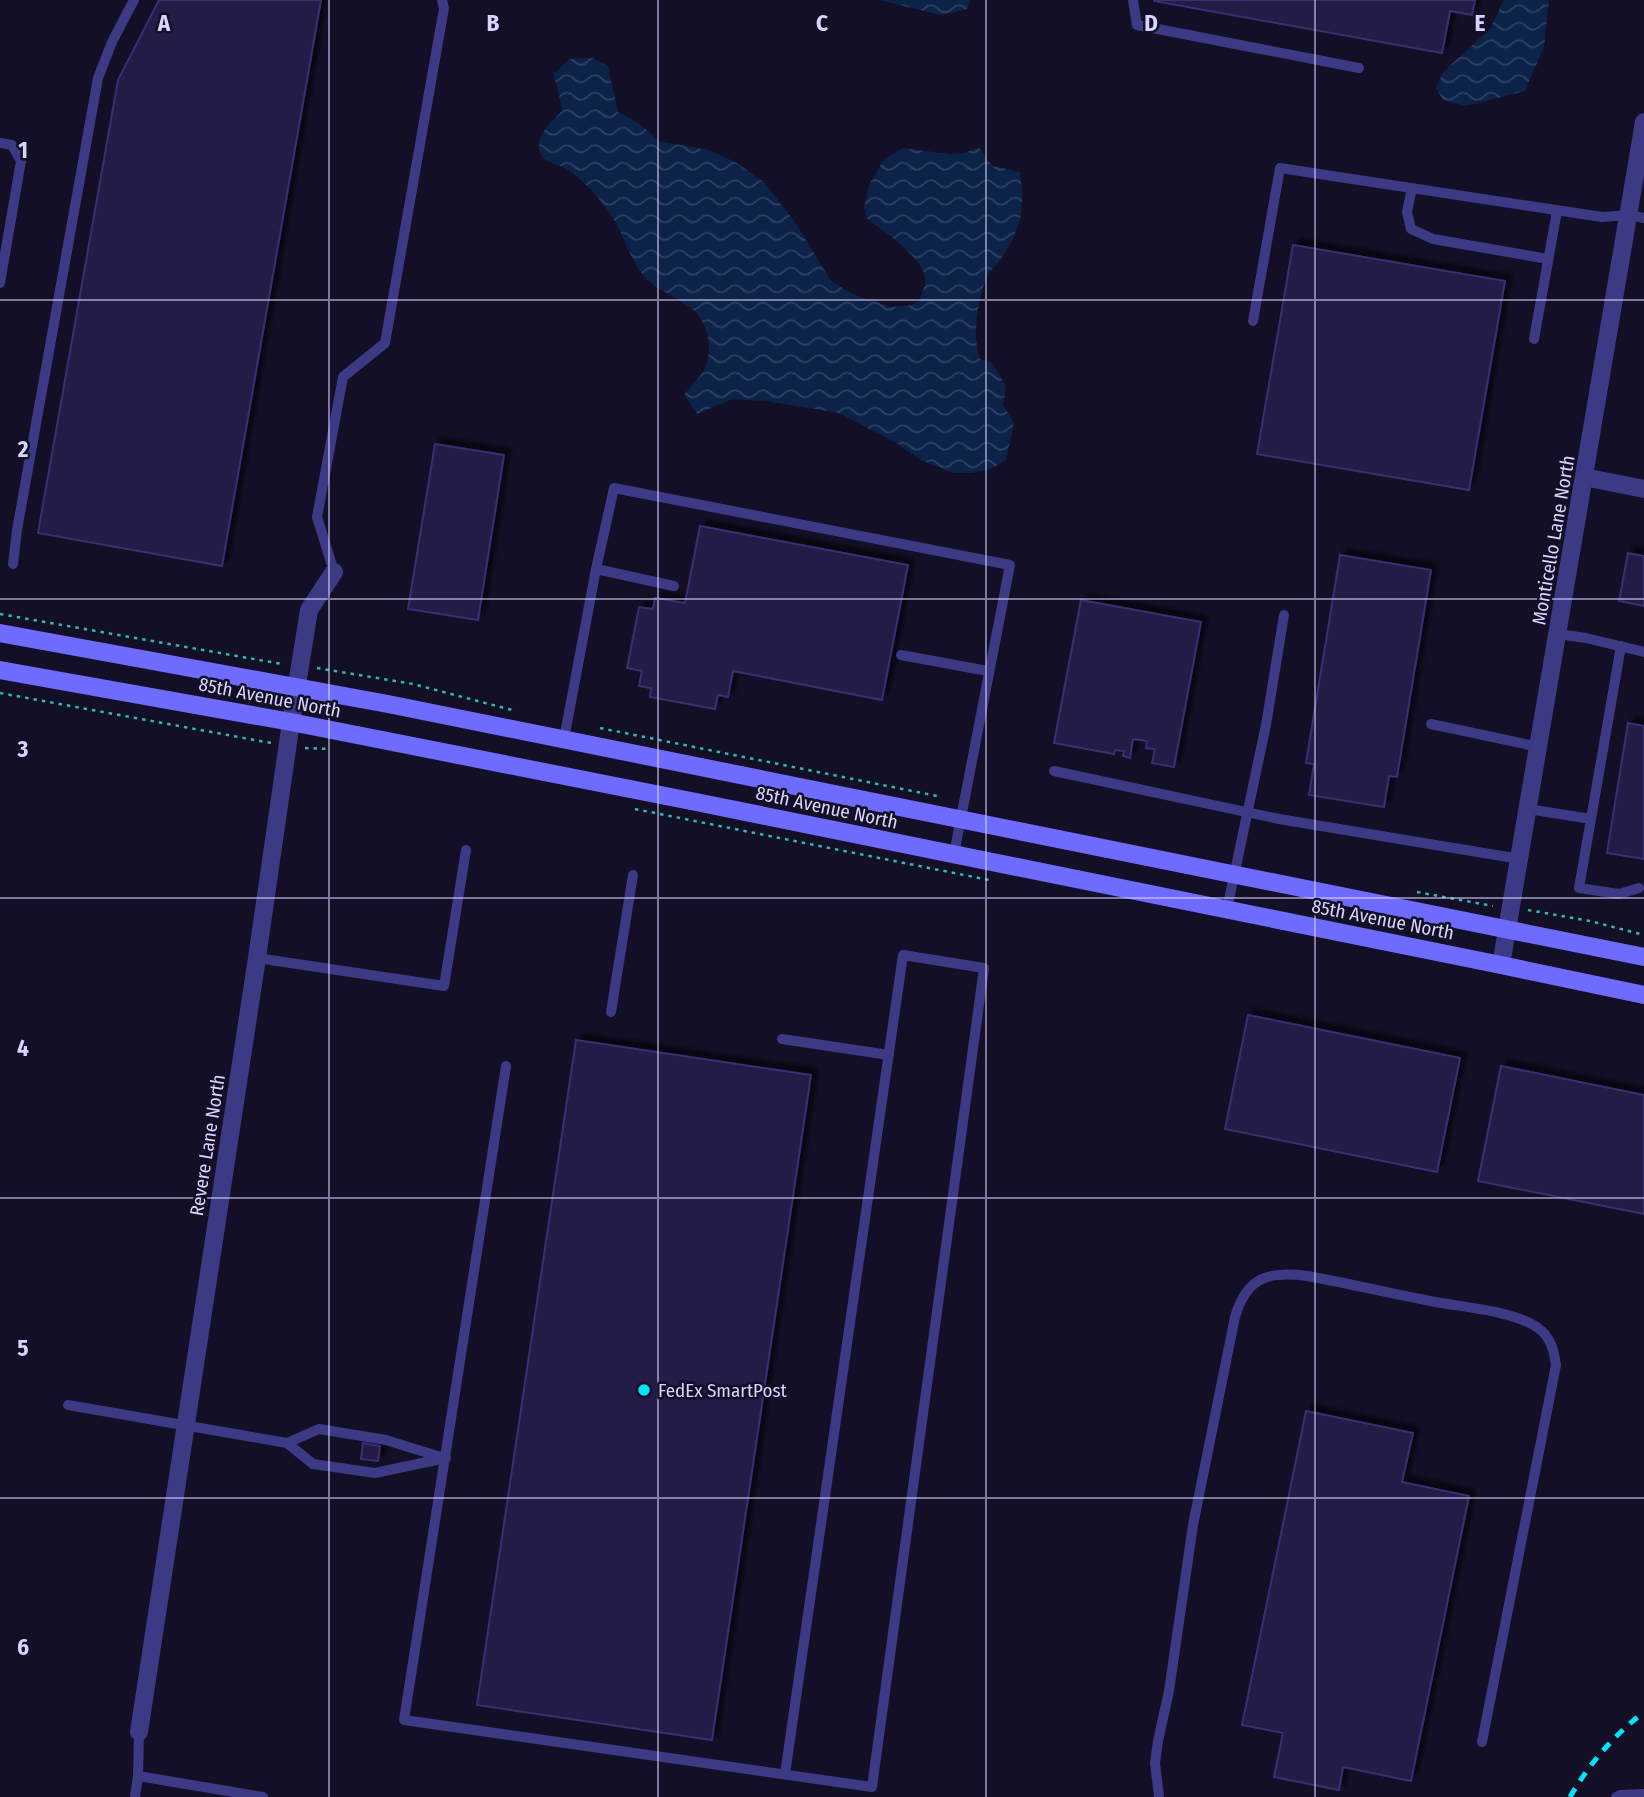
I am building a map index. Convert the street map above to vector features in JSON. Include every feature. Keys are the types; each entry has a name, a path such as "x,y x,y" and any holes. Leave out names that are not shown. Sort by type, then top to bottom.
{"main road":[{"name":"85th Avenue North","path":"0,633 566,730 960,819 1644,957"},
{"name":"85th Avenue North","path":"0,670 291,722 1644,995"}],"street":[{"name":"Monticello Lane North","path":"1501,965 1584,477 1636,216 1644,122"},
{"path":"1584,477 1644,489"},
{"name":"Revere Lane North","path":"139,1731 309,610 334,572"}],"lane":[{"path":"13,564 98,78 112,42 134,0"},
{"path":"334,572 317,517 343,377 385,343 444,8 442,0"},
{"path":"1133,0 1137,25 1359,68"},
{"path":"0,144 12,145 21,161 0,283"},
{"path":"1253,321 1280,168 1557,211 1602,217 1636,216"},
{"path":"1412,188 1407,212 1411,229 1422,235 1548,259"},
{"path":"1534,339 1557,211"},
{"path":"566,730 614,488 1010,565 954,854"},
{"path":"596,569 674,586"},
{"path":"1227,909 1266,725 1284,615"},
{"path":"1558,634 1644,652"},
{"path":"1621,646 1579,888 1619,894 1639,888"},
{"path":"901,655 988,671"},
{"path":"1431,724 1539,747"},
{"path":"1054,771 1279,819 1520,859"},
{"path":"1528,809 1591,819"},
{"path":"257,958 444,986 467,850"},
{"path":"611,1012 633,876"},
{"path":"506,1066 404,1720 872,1787 984,968 903,956 785,1774"},
{"path":"782,1039 889,1055"},
{"path":"1159,1797 1155,1763 1157,1741 1169,1690 1193,1525 1234,1317 1244,1294 1252,1284 1278,1274 1308,1276 1497,1312 1528,1322 1540,1329 1549,1340 1556,1365 1482,1742"},
{"path":"68,1405 286,1443 313,1464 375,1473 446,1458"},
{"path":"286,1443 318,1429 386,1440 446,1458"},
{"path":"135,1797 139,1731"},
{"path":"138,1776 206,1792 263,1797"},
{"path":"1616,1797 1644,1794"}],"path":[{"path":"0,614 269,663"},
{"path":"330,669 413,684 512,710"},
{"path":"0,693 254,740"},
{"path":"566,730 735,754 964,801"},
{"path":"312,749 329,748"},
{"path":"630,808 997,882"},
{"path":"1409,891 1487,905"},
{"path":"1540,911 1644,935"}],"water":[{"path":"879,0 971,0 967,9 941,15"},
{"path":"1504,0 1549,0 1544,47 1525,91 1466,106 1443,100 1436,88 1443,72 1490,29"},
{"path":"592,58 608,66 618,112 640,124 659,141 709,150 737,163 765,183 797,225 831,281 853,294 891,307 912,305 919,301 925,279 923,271 911,254 867,219 864,208 869,185 884,159 903,148 949,154 965,153 979,147 992,166 1020,172 1020,218 1007,249 986,279 979,301 976,325 980,359 992,363 1006,386 1003,405 1014,423 1006,460 991,469 953,473 921,460 898,444 839,413 764,401 732,399 697,414 684,395 702,373 708,357 709,341 701,319 691,308 644,276 614,221 597,197 569,171 544,159 539,149 544,131 562,111 553,74 570,59"}],"building":[{"path":"159,0 321,0 222,566 38,533 118,80"},
{"path":"1154,0 1475,0 1472,15 1450,11 1442,53"},
{"path":"1293,245 1505,281 1469,490 1257,454"},
{"path":"435,444 504,455 478,620 408,609"},
{"path":"700,526 908,565 882,700 733,671 728,697 718,695 715,709 650,697 651,688 639,686 642,671 627,668 639,607 653,609 655,598 685,603"},
{"path":"1628,553 1644,556 1644,606 1619,601"},
{"path":"1340,555 1431,570 1397,777 1389,776 1384,807 1309,795 1314,764 1306,763"},
{"path":"1081,600 1201,622 1174,767 1152,763 1155,749 1146,748 1147,741 1133,739 1130,758 1123,756 1124,751 1115,750 1114,754 1054,743"},
{"path":"1628,723 1644,726 1644,859 1607,853"},
{"path":"1248,1015 1460,1058 1437,1172 1225,1129"},
{"name":"FedEx SmartPost","path":"576,1040 811,1075 712,1740 477,1705"},
{"path":"1501,1066 1644,1095 1644,1214 1478,1181"},
{"path":"1306,1411 1413,1433 1402,1482 1469,1496 1411,1781 1343,1767 1339,1790 1274,1777 1283,1733 1242,1725"},
{"path":"363,1443 380,1446 378,1461 361,1459"}],"railway":[{"path":"1570,1797 1603,1751 1622,1730 1644,1712"}],"place":[{"name":"FedEx SmartPost","path":"644,1390"}]}
